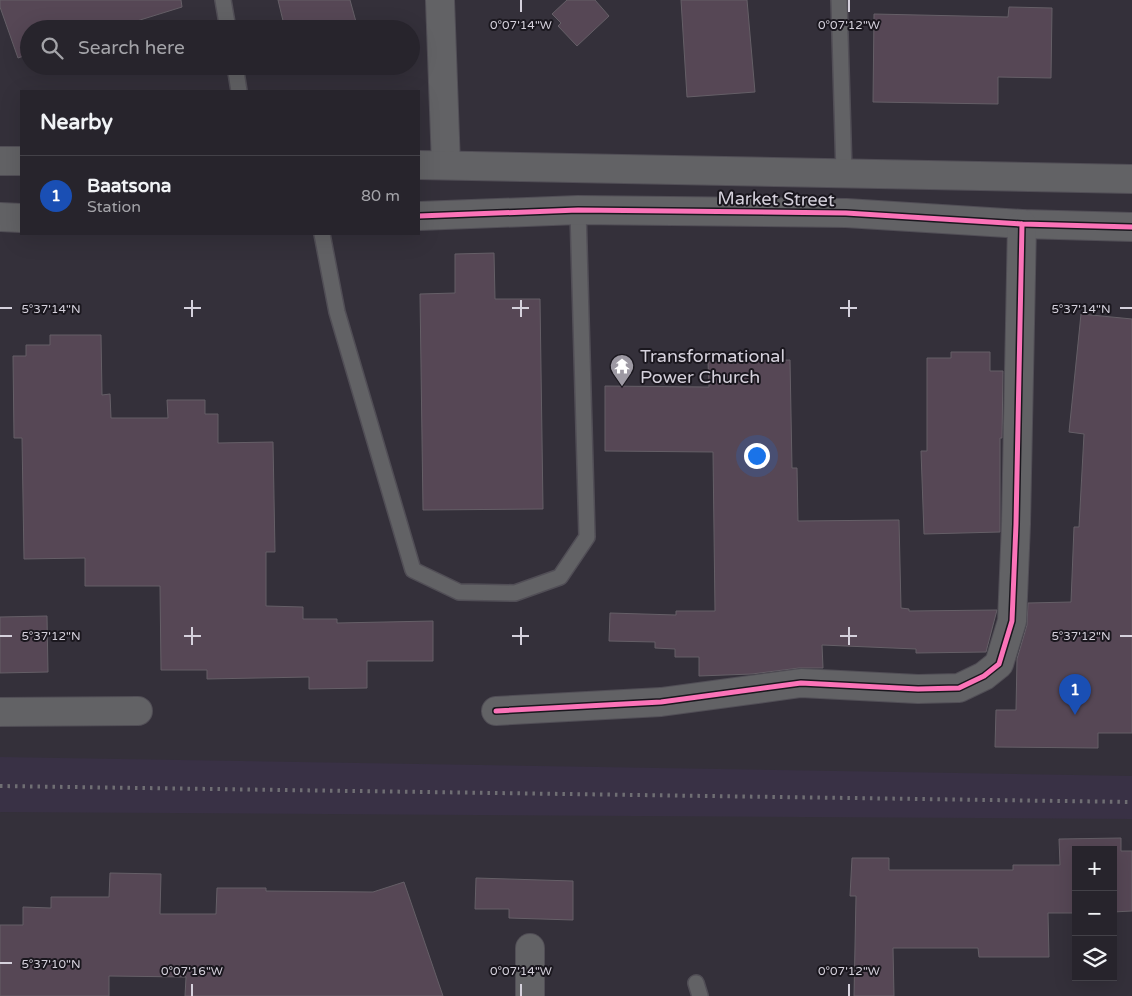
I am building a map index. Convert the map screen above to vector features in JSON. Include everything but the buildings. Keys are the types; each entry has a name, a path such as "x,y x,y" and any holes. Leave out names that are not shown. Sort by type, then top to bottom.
{"street":[{"path":"440,0 446,165"},
{"path":"0,161 20,161"},
{"name":"Market Street","path":"420,165 1132,179"},
{"name":"Market Street","path":"420,216 578,210 846,213 1022,224 1132,227"},
{"path":"0,217 20,218"},
{"path":"496,711 661,702 801,683 918,689 959,688 984,676 999,664 1012,620 1016,524 1022,224"},
{"path":"0,712 138,711"},
{"path":"530,948 530,996"}],"lane":[{"path":"222,0 226,20"},
{"path":"839,0 844,173"},
{"path":"236,75 239,90"},
{"path":"322,235 337,312 413,570 459,592 515,593 560,578 587,537 578,210"}],"shaded area":[{"path":"0,757 1132,776 1132,819 0,812"}],"railway":[{"path":"0,786 1132,802"}],"cycle path":[{"path":"420,216 578,210 846,213 1022,224 1132,227"},
{"path":"496,711 661,702 801,683 918,689 959,688 984,676 999,664 1012,621 1016,524 1022,224"}],"place":[{"name":"Transformational Power Church","path":"622,387"},
{"name":"Baatsona","path":"1075,715"}]}
